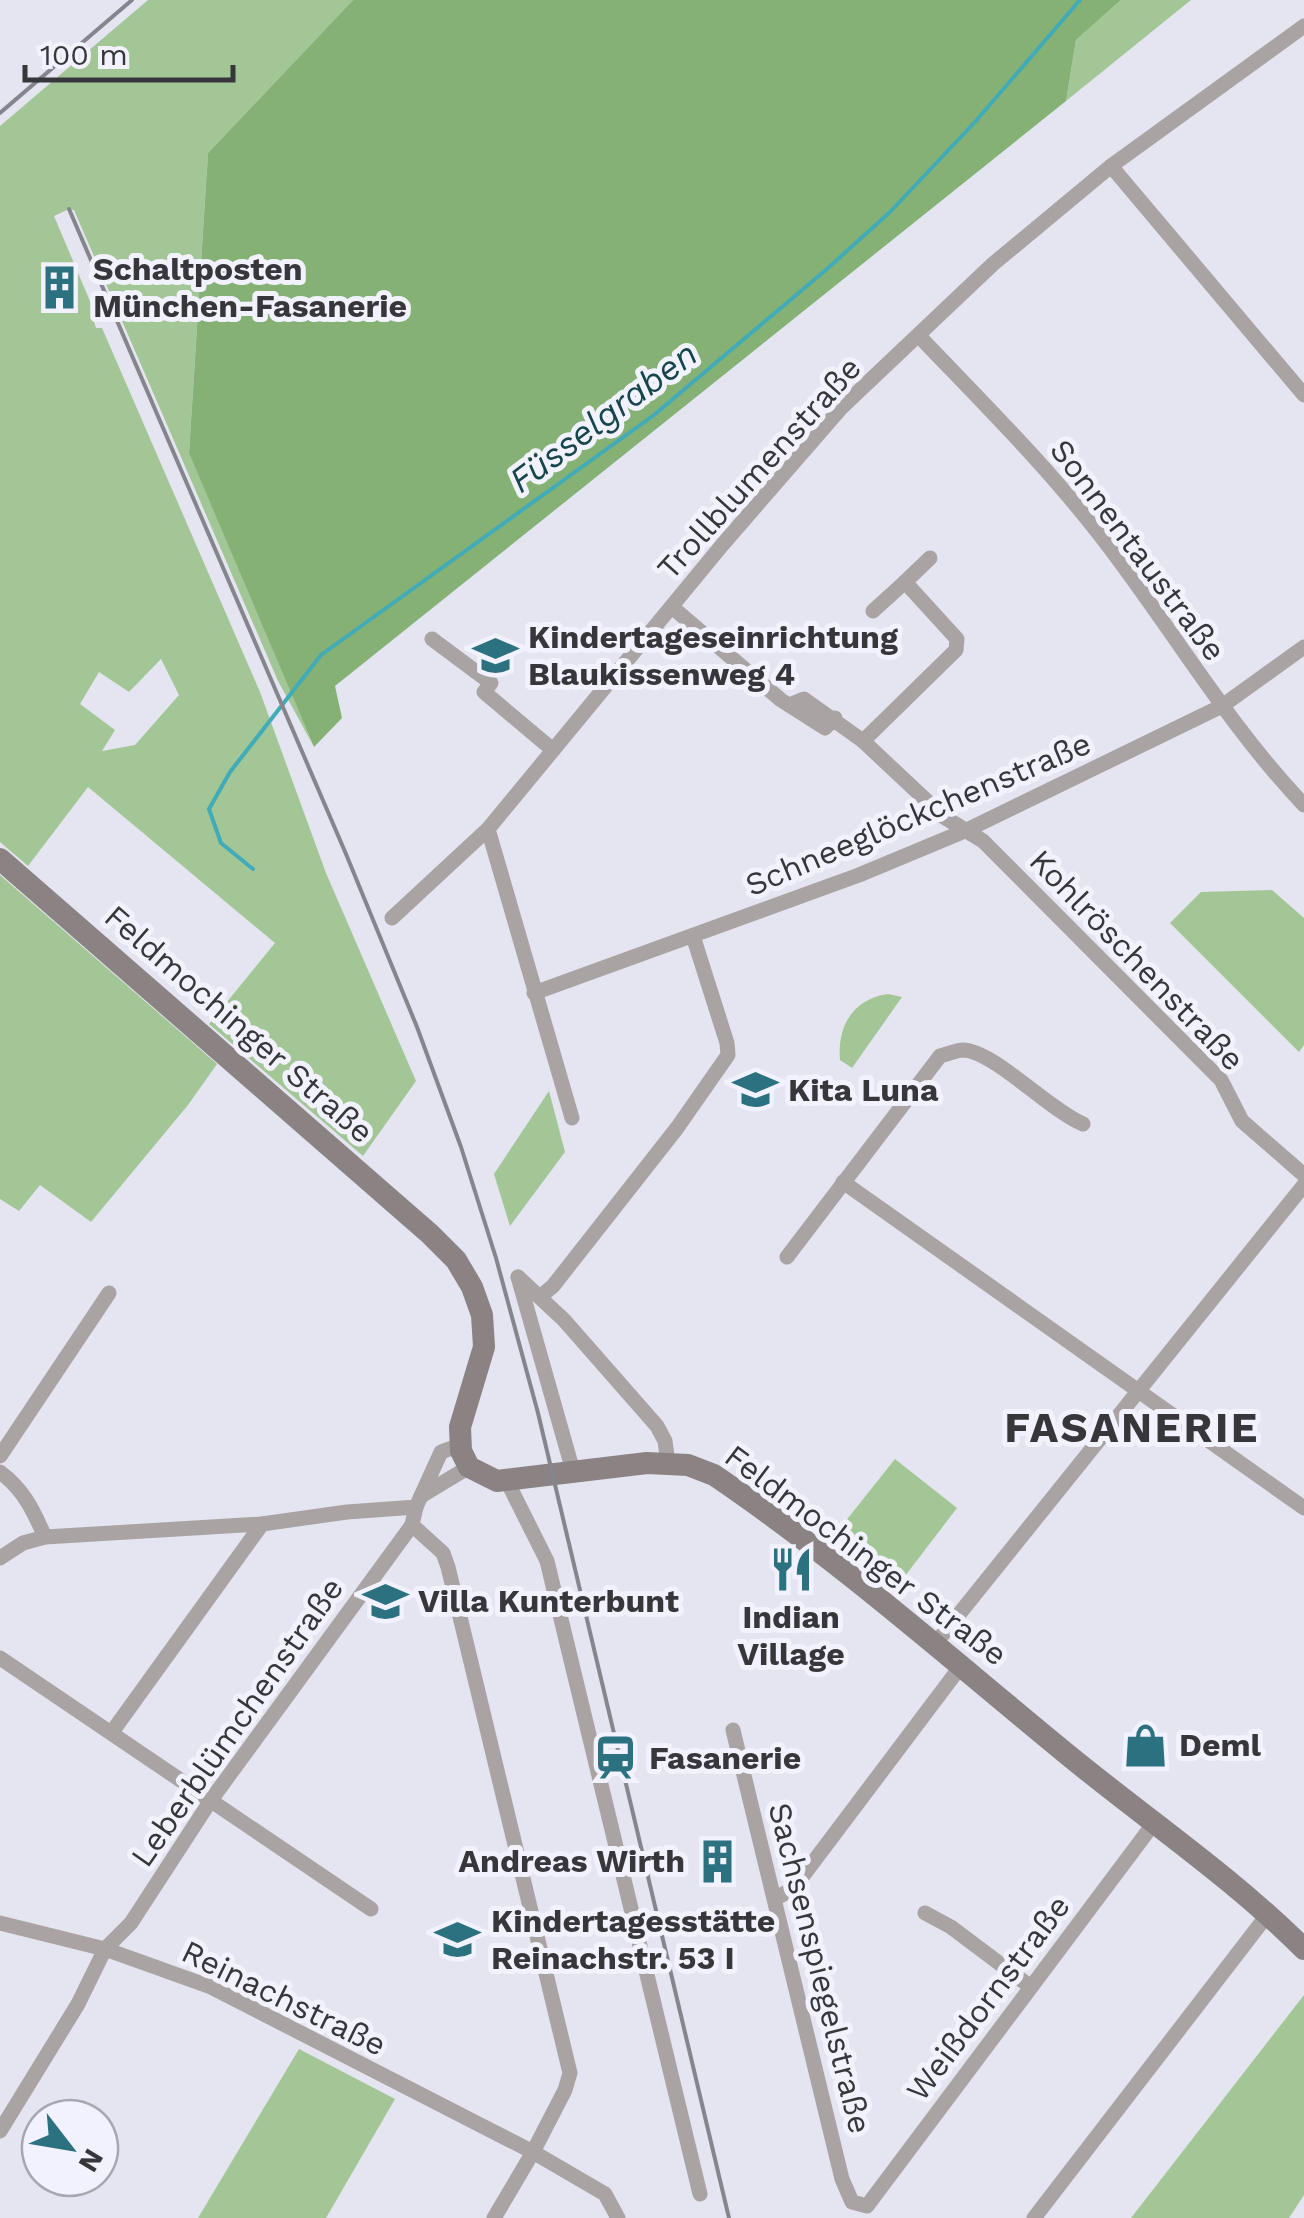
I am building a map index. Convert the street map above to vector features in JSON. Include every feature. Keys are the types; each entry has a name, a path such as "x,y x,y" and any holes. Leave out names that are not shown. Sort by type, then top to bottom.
{"main road":[{"name":"Feldmochinger Straße","path":"0,859 456,1260 482,1315 484,1347 460,1423 460,1445"},
{"path":"460,1445 469,1468"},
{"name":"Feldmochinger Straße","path":"469,1468 488,1479 508,1481 574,1471 688,1464 724,1481 935,1644 1268,1914 1304,1949"}],"street":[{"name":"Trollblumenstraße","path":"392,918 488,828 841,408 993,264 1111,166 1304,26"},
{"path":"1111,166 1304,394"},
{"name":"Sonnentaustraße","path":"920,336 1041,464 1104,540 1222,706 1304,806"},
{"path":"873,611 930,558"},
{"path":"863,740 956,650 957,639 905,582"},
{"name":"Kohlröschenstraße","path":"672,607 790,706 804,700 835,718 944,817 984,841 1221,1080 1242,1121 1304,1176"},
{"path":"432,639 490,684 484,692 552,750"},
{"name":"Schneeglöckchenstraße","path":"534,993 858,876 967,830 1222,706 1304,647"},
{"path":"488,828 572,1118"},
{"path":"540,1297 618,1206 728,1055 693,936"},
{"path":"787,1257 940,1056 963,1050 982,1057 1065,1116 1083,1124"},
{"path":"843,1182 1304,1508"},
{"path":"935,1644 1304,1185"},
{"path":"574,1471 518,1276 657,1426 665,1441 668,1463"},
{"path":"0,1456 109,1293"},
{"path":"460,1445 442,1452 412,1525 444,1553 570,2073 533,2152 494,2218"},
{"path":"0,1558 23,1543 45,1537 262,1524 419,1502 469,1468"},
{"path":"0,1472 28,1499 45,1537"},
{"path":"508,1481 546,1561 700,2194"},
{"path":"112,1732 262,1524"},
{"name":"Leberblümchenstraße","path":"0,2132 78,2004 105,1949 131,1923 212,1800 412,1525"},
{"path":"0,1658 371,1909"},
{"path":"776,1898 793,1889 961,1666"},
{"name":"Sachsenspiegelstraße","path":"733,1730 842,2180 852,2202 867,2206"},
{"name":"Weißdornstraße","path":"867,2206 1154,1823"},
{"path":"924,1913 952,1927 1031,1987"},
{"path":"1034,2218 1268,1914"},
{"name":"Reinachstraße","path":"0,1923 105,1949 210,1987 533,2152 605,2194 618,2218"}],"green space":[{"path":"148,0 353,0 208,153 189,452 314,747 278,681 74,210 54,216 95,313 92,315 96,328 102,328 260,692 326,873 416,1081 363,1156 209,1024 275,943 88,787 28,866 0,842 0,126","holes":["161,659 179,695 135,745 102,751 115,730 80,704 99,672 129,692"]},
{"path":"353,0 1121,0 1076,40 1066,101 335,686 342,718 314,747 189,453 208,153"},
{"path":"1121,0 1191,0 1066,101 1076,40"},
{"path":"0,875 217,1064 91,1222 40,1185 19,1211 0,1199"},
{"path":"1272,890 1304,918 1304,1045 1299,1052 1170,923 1201,892"},
{"path":"888,994 902,997 852,1068 840,1060 845,1025 865,1002"},
{"path":"549,1091 565,1152 510,1226 494,1174"},
{"path":"895,1459 957,1508 892,1593 829,1542"},
{"path":"1304,1995 1304,2195 1289,2218 1131,2218"},
{"path":"299,2049 395,2099 326,2218 198,2218"}],"waterway":[{"name":"Füsselgraben","path":"253,869 221,843 209,809 230,772 321,655 654,415 827,269 890,212 975,122 1080,0"}],"railway":[{"path":"0,113 132,0"},
{"path":"69,209 346,854 461,1147 538,1413 729,2218"}],"place":[{"name":"Schaltposten München-Fasanerie","path":"60,287"},
{"name":"Kindertageseinrichtung Blaukissenweg 4","path":"495,655"},
{"name":"Kita Luna","path":"755,1090"},
{"name":"Indian Village","path":"791,1569"},
{"name":"Villa Kunterbunt","path":"385,1601"},
{"name":"Deml","path":"1146,1745"},
{"name":"Fasanerie","path":"616,1758"},
{"name":"Andreas Wirth","path":"718,1861"},
{"name":"Kindertagesstätte Reinachstr. 53 I","path":"458,1939"}],"district":[{"name":"FASANERIE","path":"1132,1427"}]}
